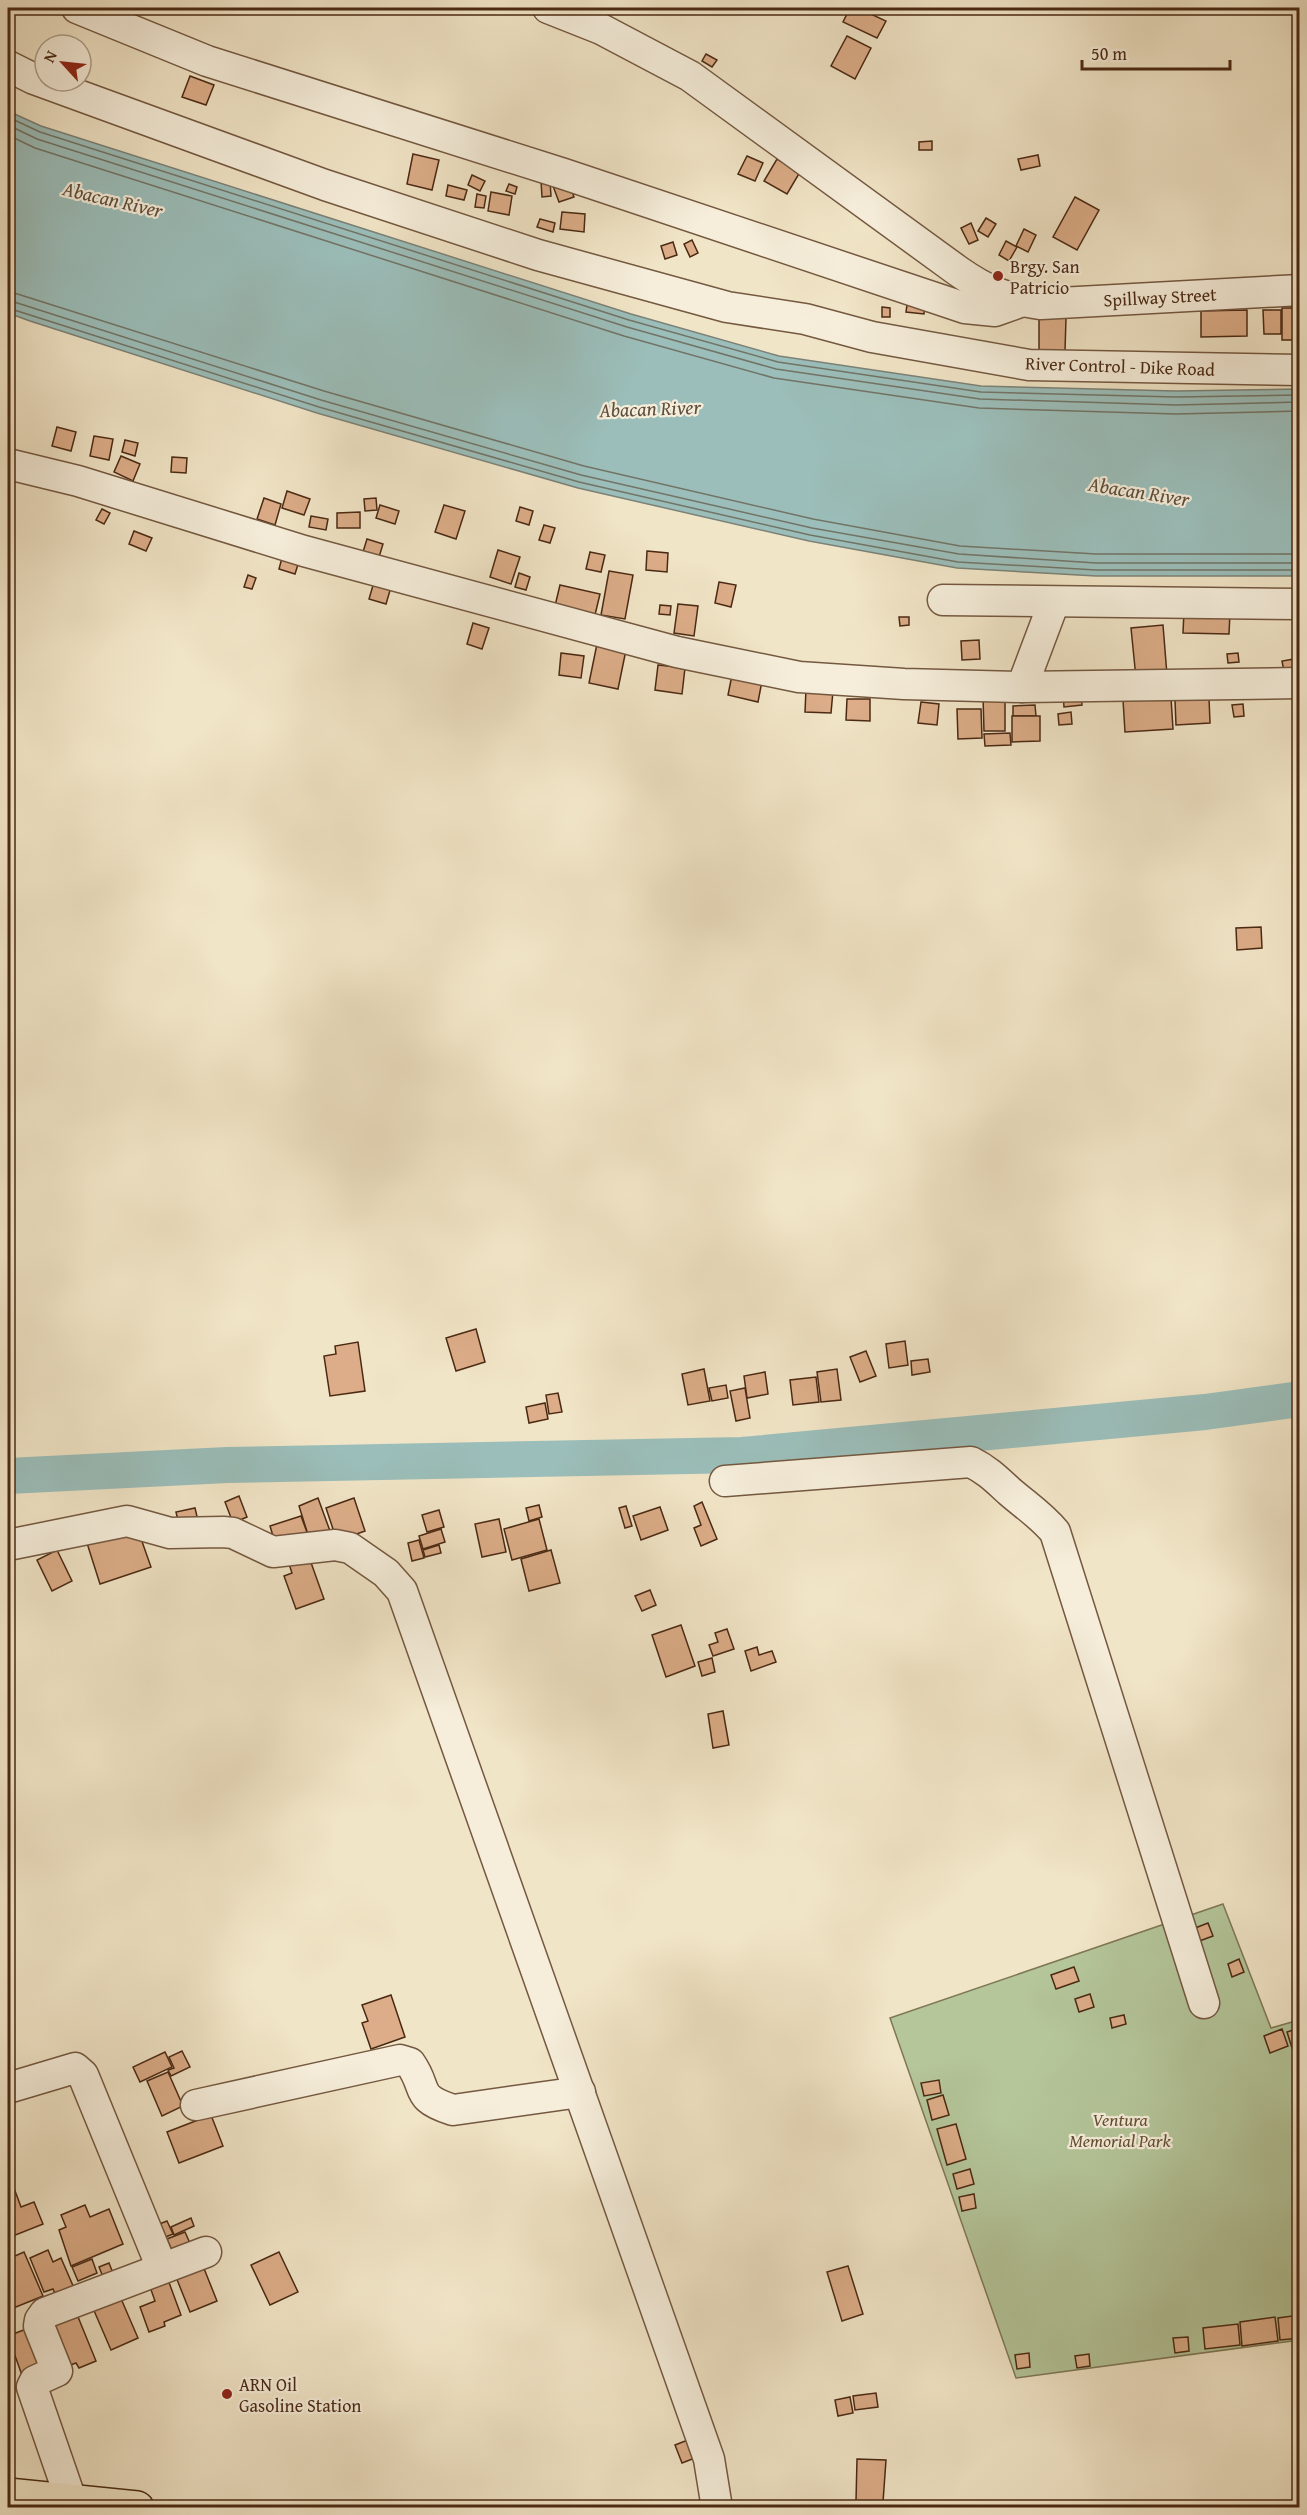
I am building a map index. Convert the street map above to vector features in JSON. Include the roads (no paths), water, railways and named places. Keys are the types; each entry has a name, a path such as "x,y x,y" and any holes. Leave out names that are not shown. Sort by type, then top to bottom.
{"main road":[{"path":"8,2495 137,2508"}],"street":[{"path":"77,8 207,61 564,174 965,308 995,310 1020,302"},
{"path":"548,8 601,29 690,76 976,284 993,293 1020,302"},
{"name":"River Control - Dike Road","path":"8,66 325,185 538,255 727,307 805,319 872,337 1029,365 1299,370"},
{"name":"Spillway Street","path":"1020,302 1041,304 1299,290"},
{"path":"8,464 78,481 304,551 677,652 799,677 904,684 1022,687 1299,683"},
{"path":"943,600 1299,604"},
{"path":"1022,687 1054,602"},
{"path":"725,1481 971,1462 990,1471 1010,1491 1041,1515 1055,1532 1204,2004"},
{"path":"8,1545 127,1521 170,1533 232,1533 273,1552 335,1545 365,1556 386,1573 402,1592 709,2459 717,2508"},
{"path":"196,2105 400,2060 410,2063 422,2092 432,2103 453,2110 580,2092"},
{"path":"8,2088 75,2068 83,2075 162,2268"},
{"path":"71,2500 32,2387 35,2381 57,2372 39,2326 40,2320 45,2313 206,2252"}],"water":[{"name":"Abacan River","path":"8,111 41,126 631,314 779,356 981,386 1176,391 1299,389 1299,576 1096,576 957,568 809,541 578,488 317,413 30,321 8,313"}],"waterway":[{"path":"8,1476 227,1465 742,1455 1205,1412 1300,1399"}],"place":[{"name":"Brgy. San Patricio","path":"998,276"},
{"name":"ARN Oil Gasoline Station","path":"227,2394"}],"park label":[{"name":"Ventura Memorial Park","path":"1120,2129"}]}
